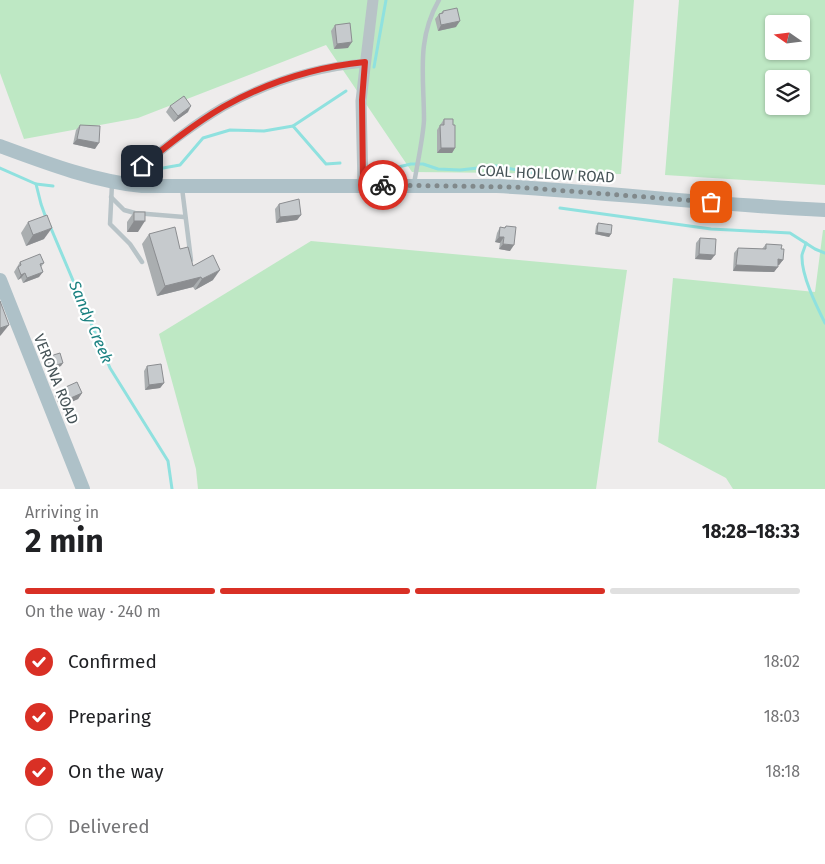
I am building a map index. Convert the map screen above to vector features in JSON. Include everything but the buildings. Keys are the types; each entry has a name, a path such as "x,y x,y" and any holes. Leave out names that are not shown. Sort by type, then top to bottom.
{"main road":[{"name":"COAL HOLLOW ROAD","path":"3,149 112,182 142,186 363,185 415,179 769,208 825,210"},
{"name":"VERONA ROAD","path":"0,280 83,489"}],"street":[{"path":"363,185 362,100 373,0"},
{"path":"142,166 199,122 240,99 286,78 321,69 365,62"}],"lane":[{"path":"415,179 424,121 422,87 423,50 430,16 439,0"},
{"path":"112,182 110,224 130,244 142,262"},
{"path":"182,187 184,218 191,263"},
{"path":"111,197 124,210 184,218"}],"green space":[{"path":"0,0 634,0 621,174 412,172 326,45 138,118 24,139 0,73"},
{"path":"679,0 825,0 825,185 665,175"},
{"path":"823,230 825,230 825,489 733,489 726,478 658,442 673,278 815,292"},
{"path":"311,241 627,270 596,489 198,489 196,469 159,334"}],"waterway":[{"path":"374,67 386,0"},
{"path":"163,168 180,165 203,138 230,130 264,131 293,126 346,91"},
{"path":"293,126 326,164 340,163"},
{"path":"382,164 394,168 411,164 423,164 438,169 460,170 496,166 533,173"},
{"name":"Sandy Creek","path":"0,168 36,184 46,218"},
{"path":"36,184 53,186"},
{"path":"560,208 711,229 790,233 825,253"},
{"name":"Sandy Creek","path":"50,226 110,368 168,461 172,489"},
{"path":"806,243 802,255 804,272 817,308 825,323"}],"way so far":[{"path":"383,185 497,186 711,202"}],"route":[{"path":"142,166 199,122 240,99 286,78 321,69 365,62 362,100 363,185 383,185"}]}
